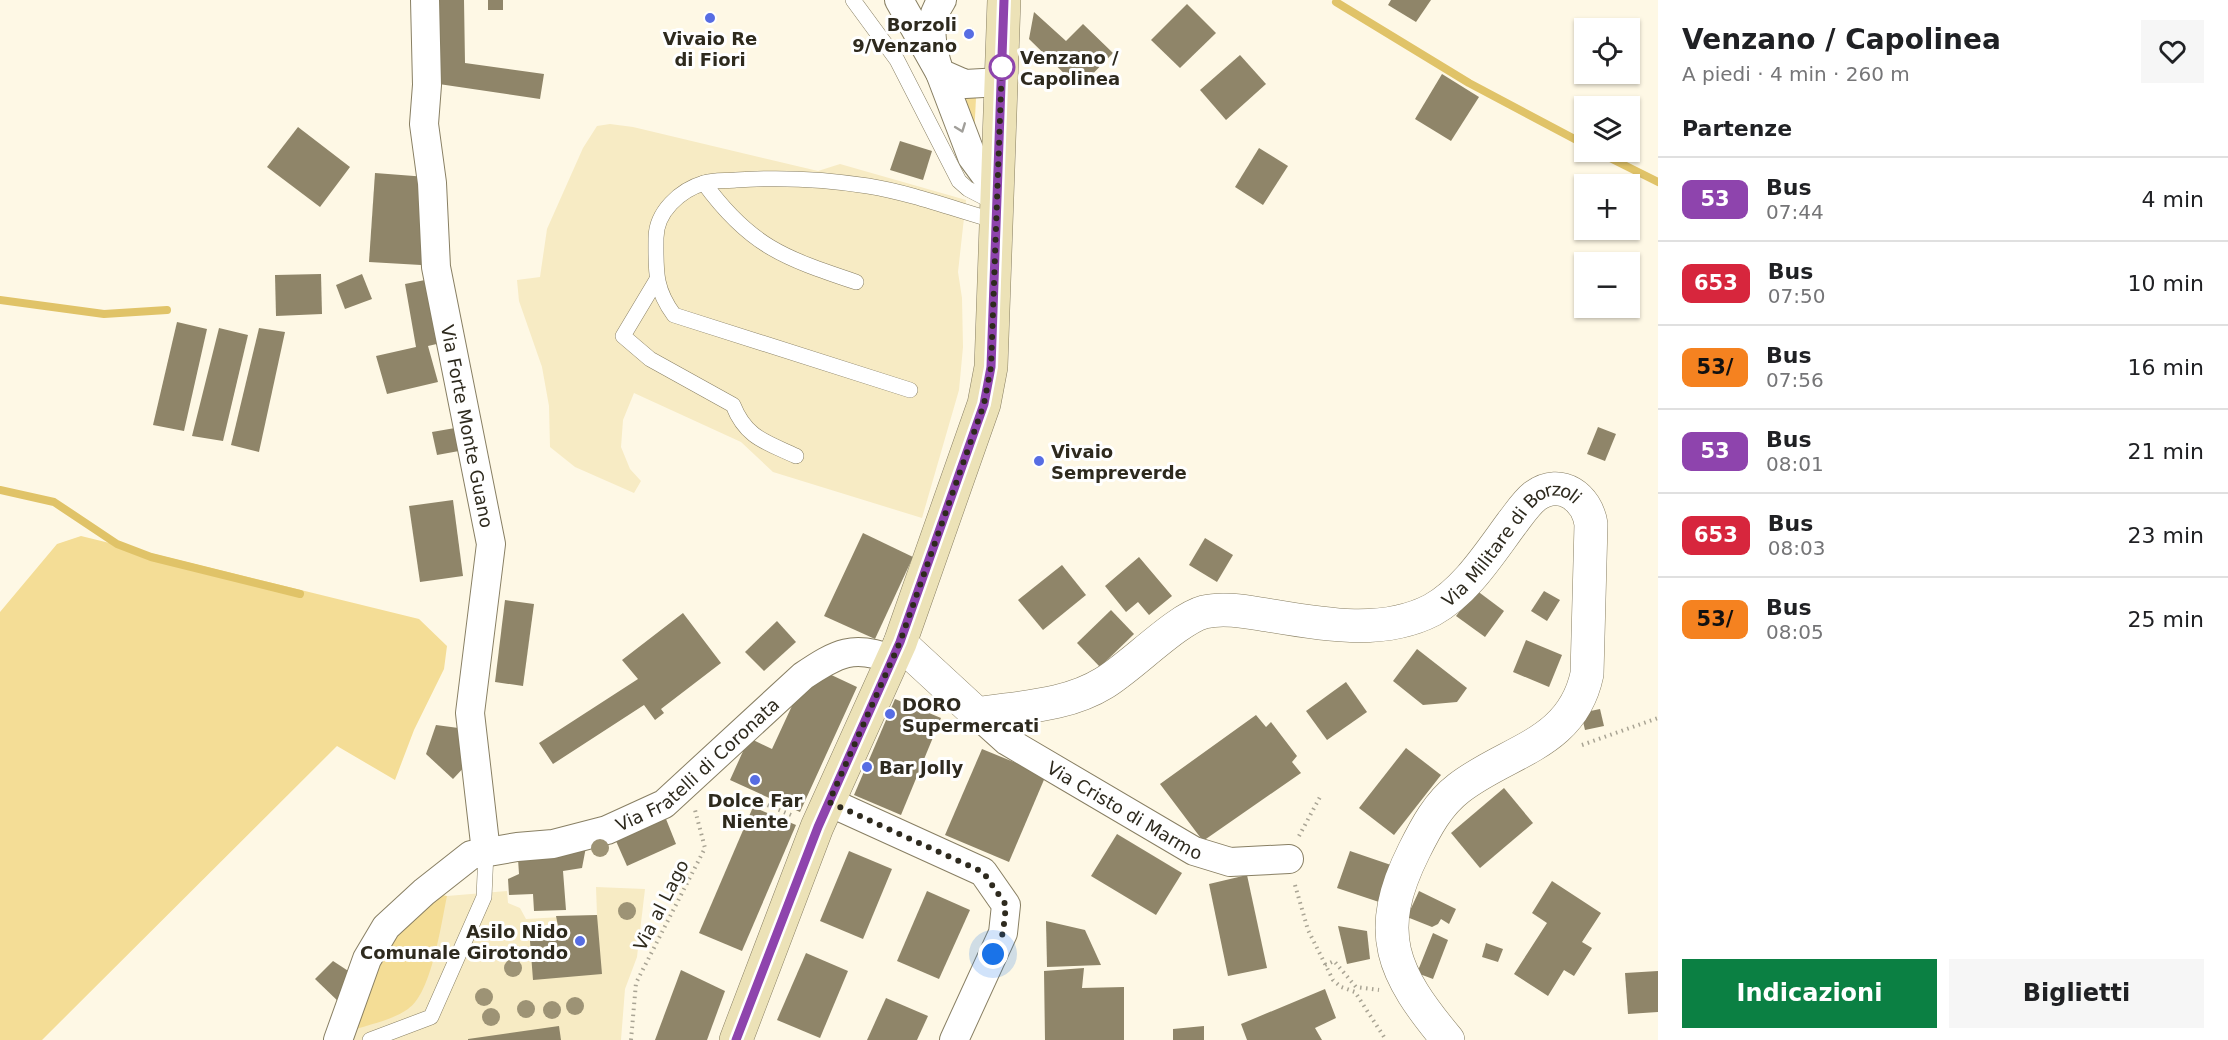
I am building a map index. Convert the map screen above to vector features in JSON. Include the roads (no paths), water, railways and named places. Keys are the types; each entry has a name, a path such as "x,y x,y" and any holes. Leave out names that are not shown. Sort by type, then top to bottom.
{"main road":[{"path":"736,1040 823,814 897,651 984,404 991,367 1004,0"}],"street":[{"name":"Via Forte Monte Guano","path":"425,0 427,85 424,124 432,183 436,267 491,544 470,713 486,852"},
{"path":"899,0 940,73 965,84 1001,82"},
{"path":"942,0 933,19 931,31 933,51 972,157 997,205"},
{"name":"Via Militare di Borzoli","path":"977,714 1083,695 1107,682 1178,627 1203,612 1246,612 1336,626 1414,618 1435,608 1465,584 1527,504 1544,491 1555,489 1576,495 1589,513 1587,674 1582,695 1563,724 1538,742 1459,788 1428,823 1407,866 1391,918 1391,938 1407,987 1448,1040"},
{"name":"Via Fratelli di Coronata","path":"338,1040 367,959 386,927 471,855 553,844 607,830 664,804 688,792 803,676 832,657 860,650 897,651"},
{"path":"897,651 977,714"},
{"name":"Via Cristo di Marmo","path":"977,714 1007,741 1194,851 1230,862 1289,859"},
{"path":"823,814 983,872 1006,905 1003,933 954,1040"}],"lane":[{"path":"853,0 897,60 959,181 968,189 997,205"},
{"path":"910,390 674,315 664,301 656,281 656,230 666,210 680,194 704,183 765,178 813,179 997,205"},
{"path":"704,183 728,215 777,252 796,262 856,282"},
{"path":"656,281 623,336 650,359 733,405 738,419 751,435 796,456"},
{"path":"370,1040 431,1017 484,897 486,852"}],"waterway":[{"path":"1336,2 1469,83 1574,139"},
{"path":"1618,162 1658,182"},
{"path":"0,300 104,314 167,310"},
{"path":"0,490 54,502 117,544 151,557 300,594"}],"place":[{"name":"Vivaio Re di Fiori","path":"710,18"},
{"name":"Borzoli 9/Venzano","path":"969,34"},
{"name":"Venzano / Capolinea","path":"1002,67"},
{"name":"Vivaio Sempreverde","path":"1039,461"},
{"name":"DORO Supermercati","path":"890,714"},
{"name":"Bar Jolly","path":"867,767"},
{"name":"Dolce Far Niente","path":"755,780"},
{"name":"Asilo Nido Comunale Girotondo","path":"580,941"}]}
